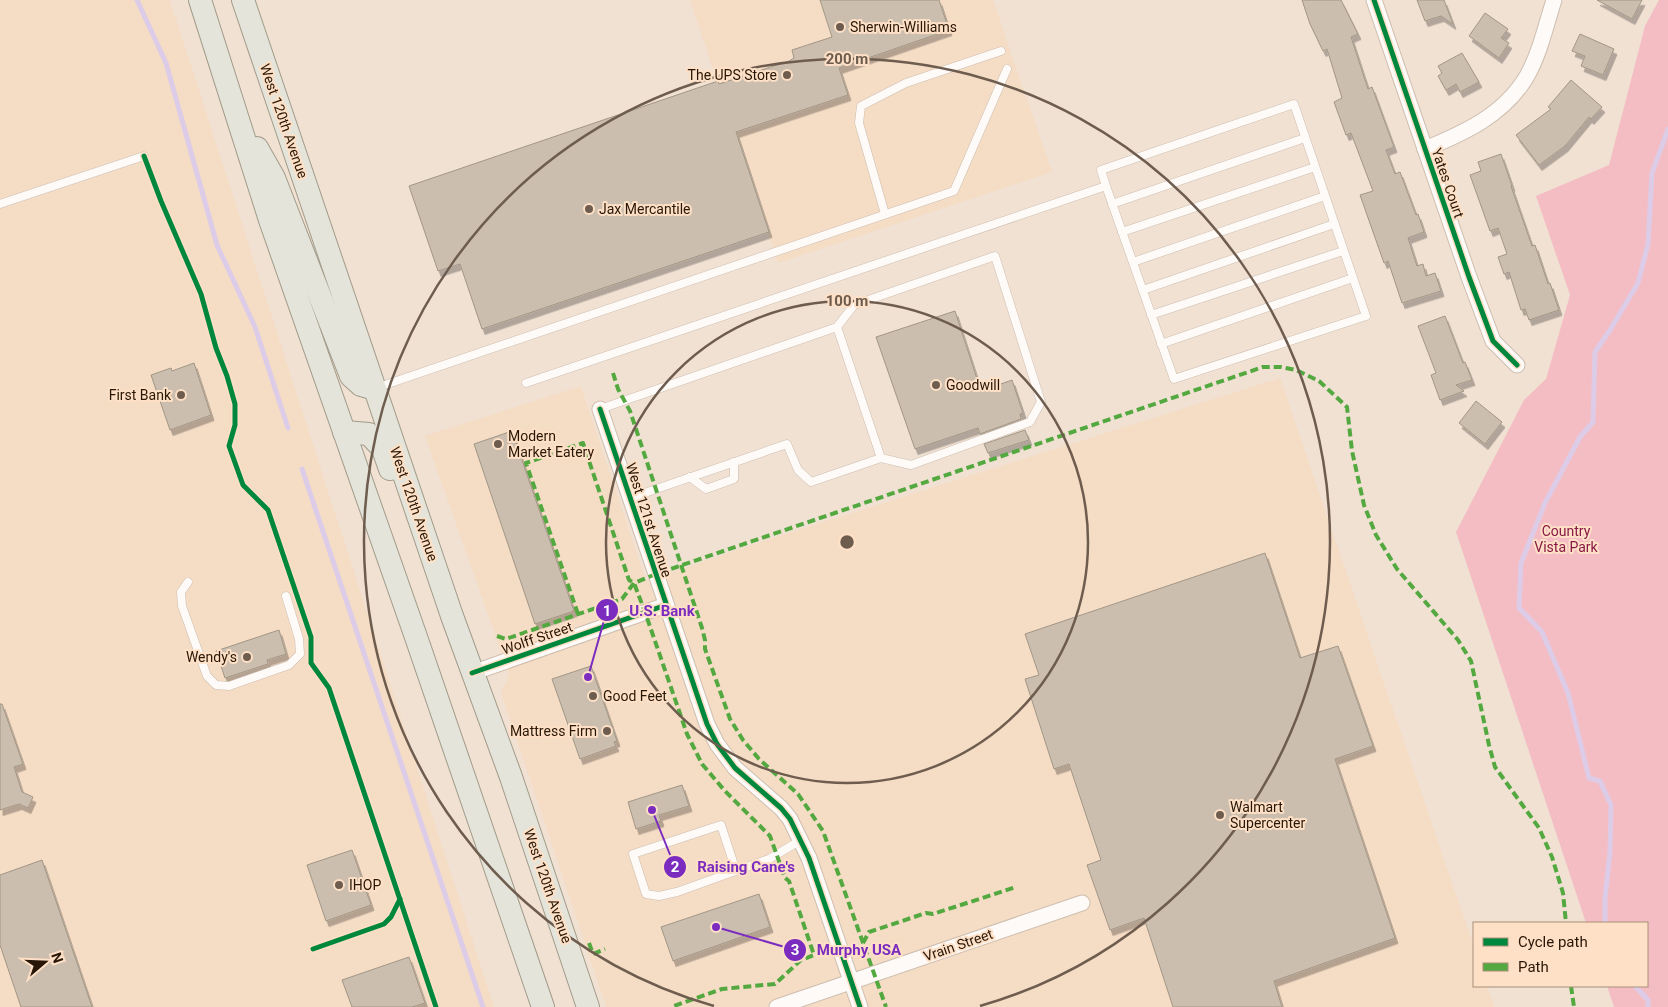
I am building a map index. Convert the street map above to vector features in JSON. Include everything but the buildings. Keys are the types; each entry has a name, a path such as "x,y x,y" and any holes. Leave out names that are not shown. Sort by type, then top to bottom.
{"main road":[{"path":"200,0 232,106 270,220 420,647 543,1007"},
{"name":"West 120th Avenue","path":"243,0 471,669 511,777 588,1007"},
{"path":"232,106 274,178 351,376 361,384 375,388"},
{"path":"344,432 369,434 383,449 447,638 471,669"}],"street":[{"name":"Yates Court","path":"1374,0 1469,277 1493,341 1517,365"},
{"path":"1425,149 1458,136 1485,120 1513,96 1527,77 1554,0"},
{"name":"West 121st Avenue","path":"600,409 707,724 717,744 735,768 790,819 810,858 860,1007"},
{"name":"Wolff Street","path":"471,669 666,605"},
{"name":"Vrain Street","path":"777,1007 1082,903"}],"lane":[{"path":"885,214 859,123 861,106 906,83 1001,51"},
{"path":"375,388 954,191 1007,69"},
{"path":"1294,104 1305,138 1366,316 1174,379 1101,170 1294,104"},
{"path":"1112,204 1305,138"},
{"path":"0,204 144,156"},
{"path":"1122,232 1315,167"},
{"path":"526,384 1106,186"},
{"path":"1132,262 1325,196"},
{"path":"1143,290 1334,224"},
{"path":"1151,315 1343,251"},
{"path":"600,409 837,327 854,305 995,256 1041,402 1030,422 911,465 881,458 811,482 798,470 787,444 630,498"},
{"path":"1161,344 1353,278"},
{"path":"837,327 881,458"},
{"path":"690,477 706,489 734,479 734,462"},
{"path":"188,582 181,592 182,606 207,676 216,685 229,686 289,665 300,654 299,639 286,596"},
{"path":"736,871 721,825 633,854 646,894 659,896 677,892 736,871 769,859 801,840"}],"shaded area":[{"path":"0,0 170,0 494,1007 0,1007"},
{"path":"690,0 993,0 1052,172 778,263"},
{"path":"1280,378 1473,944 1473,987 1487,987 1495,1007 606,1007 501,693 509,674 425,436 581,386 646,581 782,535"}],"green space":[{"name":"Country Vista Park","path":"1659,0 1668,0 1668,1007 1614,1007 1607,987 1648,987 1648,922 1586,922 1456,532 1524,400 1546,379 1570,295 1536,196 1609,165 1645,26"}],"waterway":[{"path":"137,0 166,63 217,245 255,327 288,428"},
{"path":"1605,922 1611,805 1600,781 1589,778 1568,693 1542,632 1519,608 1521,563 1545,503 1580,437 1593,422 1595,352 1638,283 1648,244 1652,173 1668,129"},
{"path":"302,469 483,1007"},
{"path":"1636,987 1648,1000 1648,1007"}],"marked path":[{"path":"497,636 506,639 622,599 634,583 656,574 1263,367 1281,367 1296,370 1319,381 1347,407 1352,451 1364,505 1376,535 1397,569 1458,640 1471,661 1495,767 1539,828 1552,857 1563,893 1566,922"},
{"path":"613,373 618,389 630,411 702,628 705,649 730,719 743,740 759,759 798,794 823,831 886,1007"},
{"path":"578,614 526,463 583,443 629,580 634,583 645,612 687,734 702,764 725,791 770,836 785,878 789,881 814,955 801,960 775,984 722,989 671,1007"},
{"path":"863,943 869,932 926,913 933,914 1016,887"},
{"path":"589,943 593,954 605,949"},
{"path":"1571,987 1574,1007"}],"cycle path":[{"path":"1374,0 1469,277 1493,341 1517,365"},
{"path":"144,156 201,294 216,348 227,376 235,404 235,425 229,446 243,485 268,510 311,637 311,663 329,688 436,1007"},
{"path":"600,409 707,724 717,744 735,768 781,808 790,819 809,858 860,1007"},
{"path":"472,673 666,605"},
{"path":"313,949 384,924 391,917 400,899"}],"place":[{"name":"Sherwin-Williams","path":"840,27"},
{"name":"The UPS Store","path":"787,75"},
{"name":"Jax Mercantile","path":"589,209"},
{"name":"Goodwill","path":"936,385"},
{"name":"First Bank","path":"181,395"},
{"name":"Modern Market Eatery","path":"498,444"},
{"name":"Wendy's","path":"247,657"},
{"name":"U.S. Bank","path":"588,677"},
{"name":"Good Feet","path":"593,696"},
{"name":"Mattress Firm","path":"607,731"},
{"name":"Raising Cane's","path":"652,810"},
{"name":"Walmart Supercenter","path":"1220,815"},
{"name":"IHOP","path":"339,885"},
{"name":"Murphy USA","path":"716,927"}]}
